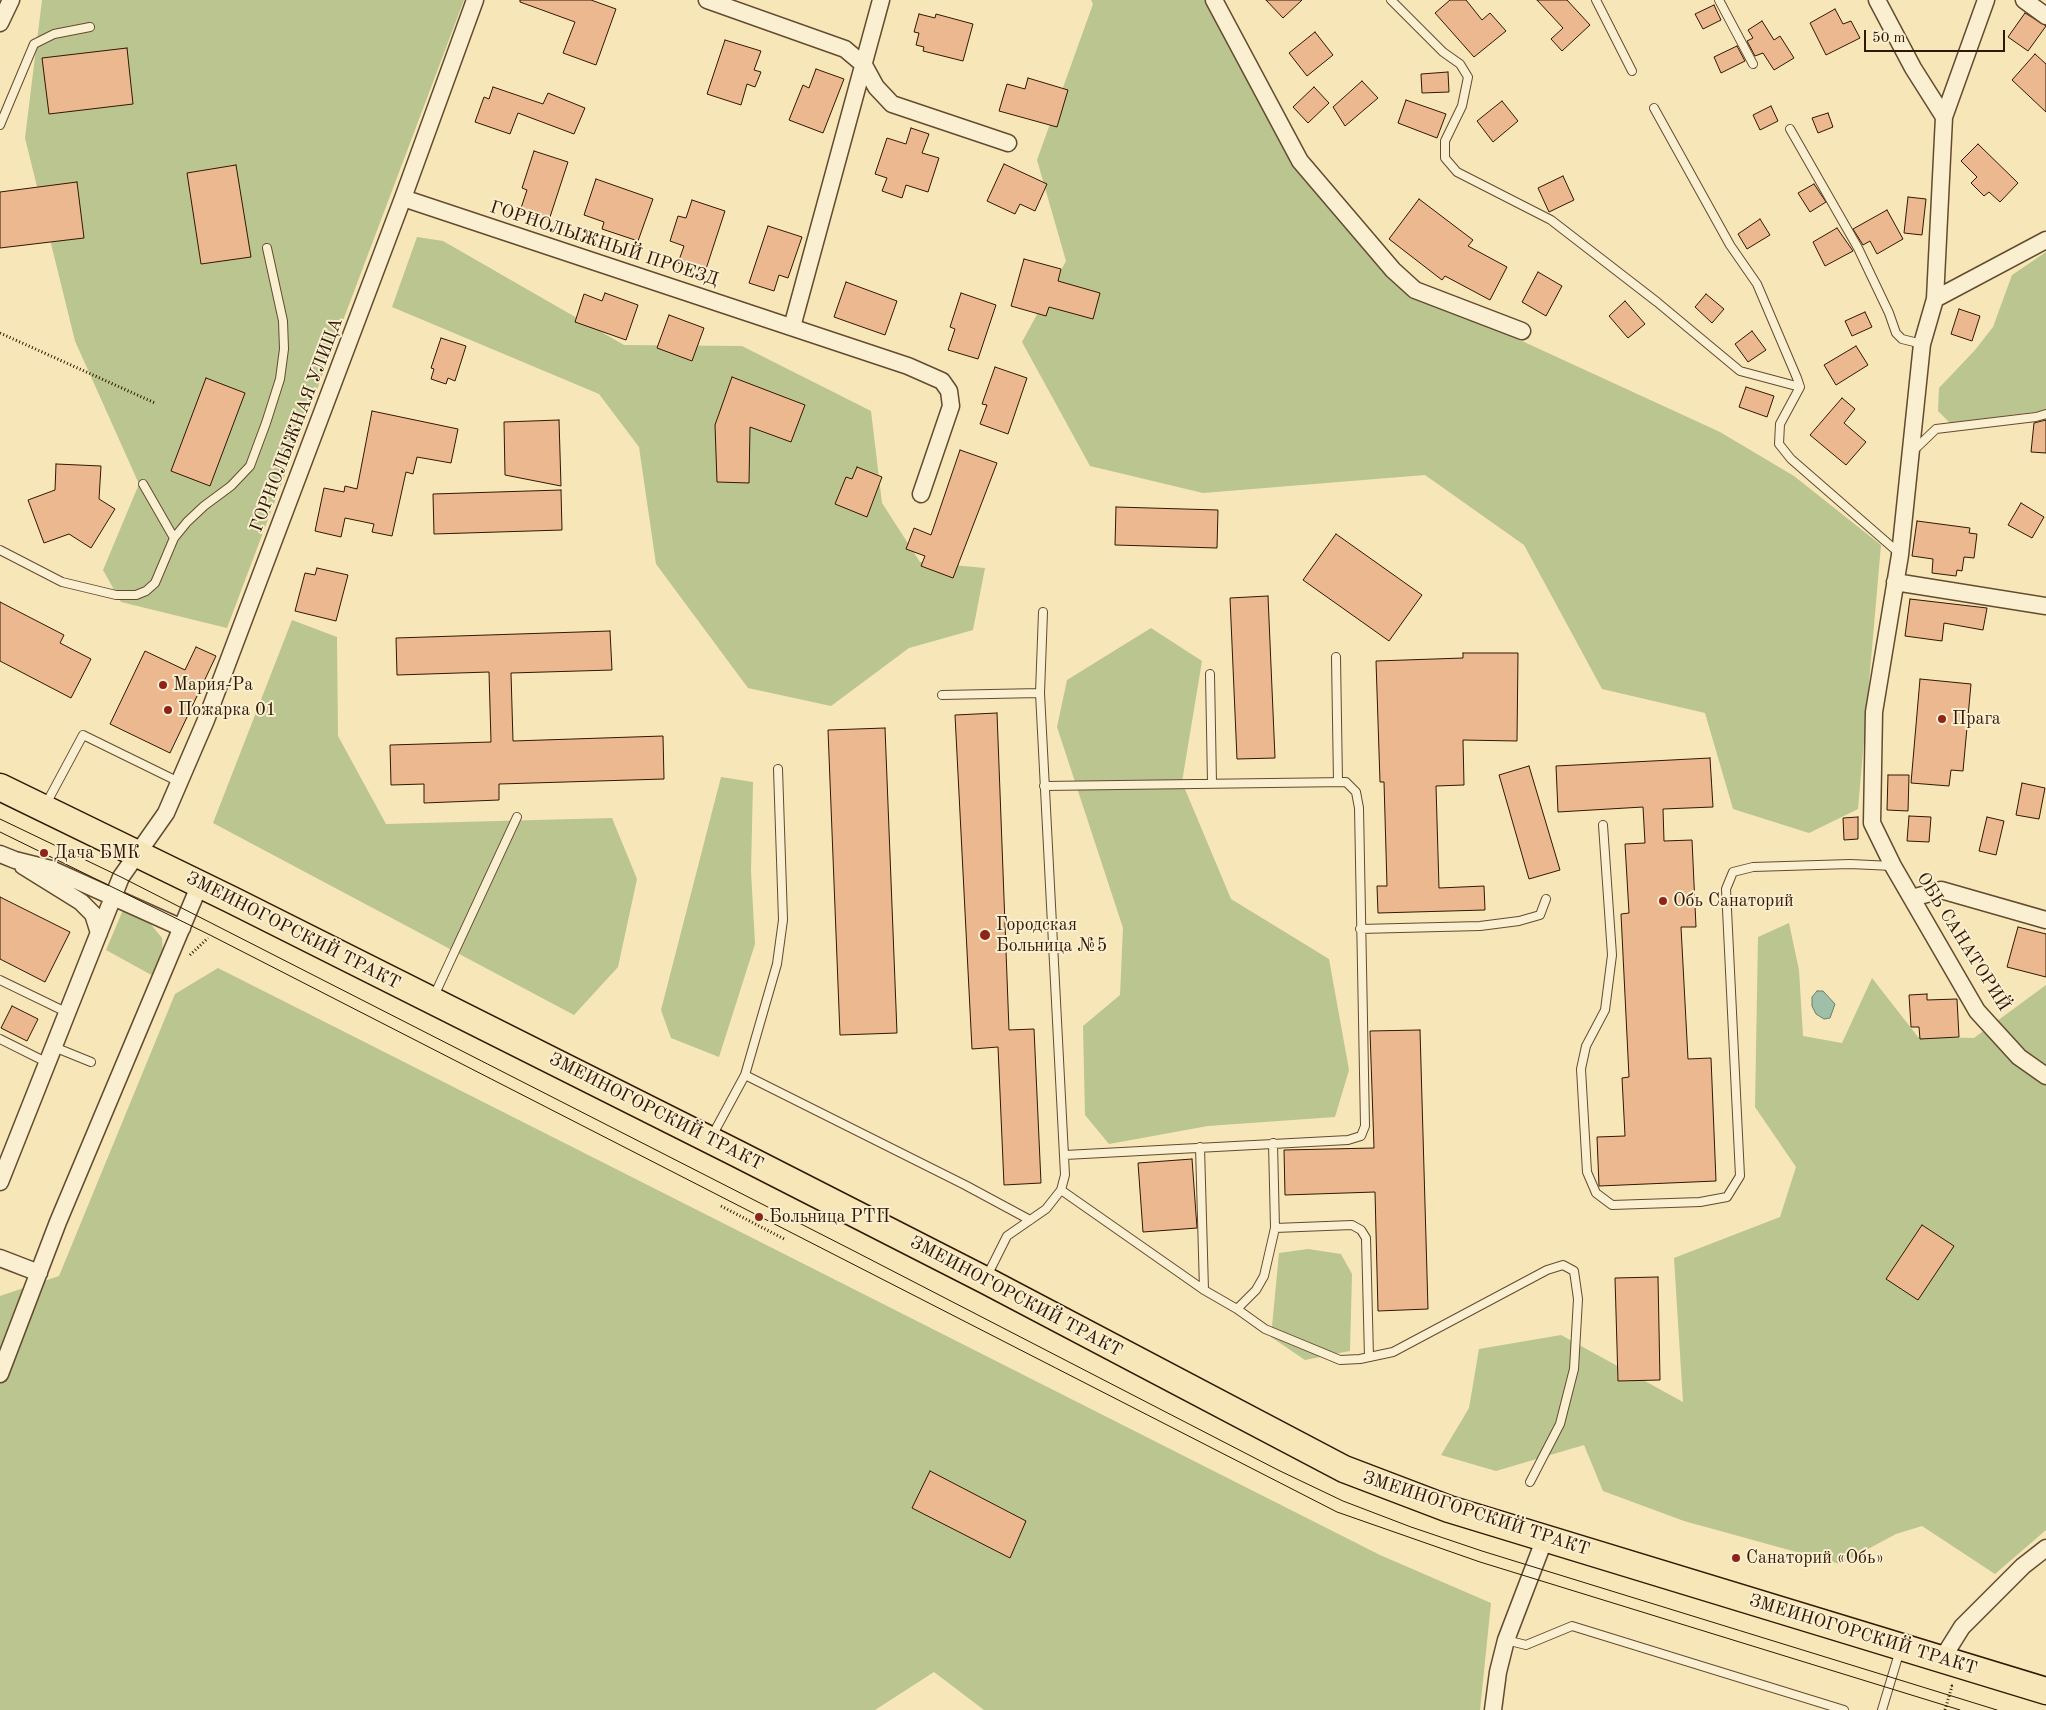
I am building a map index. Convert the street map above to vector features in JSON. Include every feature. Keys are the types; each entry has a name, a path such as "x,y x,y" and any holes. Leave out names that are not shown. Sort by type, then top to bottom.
{"highway":[{"name":"ЗМЕИНОГОРСКИЙ ТРАКТ","path":"0,787 200,884 710,1140 985,1280 1344,1469 1449,1509 2046,1691"}],"street":[{"path":"0,22 12,0"},
{"name":"ГОРНОЛЫЖНАЯ УЛИЦА","path":"0,1182 121,877 166,813 235,647 475,0"},
{"path":"707,0 845,49 864,65 876,87 892,104 1008,143"},
{"path":"792,327 881,0"},
{"path":"1214,0 1300,161 1393,270 1415,290 1522,331"},
{"path":"1877,0 1913,68 1944,117"},
{"name":"ОБЬ САНАТОРИЙ","path":"1986,0 1944,117 1935,300 1922,344 1900,555 1874,712 1872,823 1893,866 1977,1010 2019,1057 2046,1076"},
{"path":"2024,0 2046,16"},
{"name":"ГОРНОЛЫЖНЫЙ ПРОЕЗД","path":"403,198 908,366 942,381 949,392 951,406 921,494"},
{"path":"1935,300 2046,240"},
{"path":"1895,582 2046,606"},
{"path":"7,857 51,869 182,928"},
{"path":"7,857 81,902 92,914 99,933"},
{"path":"0,1374 39,1273 200,884"},
{"path":"1912,898 1941,890 2046,920"},
{"path":"0,1258 39,1273"},
{"path":"1493,1710 1498,1672 1506,1640 1544,1538"},
{"path":"1942,1659 1962,1627 2023,1566 2046,1548"}],"lane":[{"path":"1391,0 1443,52 1460,64 1468,77 1462,106 1445,140 1445,158 1457,172 1551,220 1657,302 1740,371 1800,387"},
{"path":"1596,0 1632,72"},
{"path":"1718,0 1753,64"},
{"path":"0,125 3,107 34,44 54,34 90,26"},
{"path":"1654,108 1730,245 1757,284 1800,387"},
{"path":"1790,129 1858,248 1889,313 1896,333 1902,339 1922,344"},
{"path":"0,550 62,582 116,595 136,595 146,591 155,583 174,538 204,506 232,486 250,466 269,414 280,379 284,349 283,321 267,248"},
{"path":"1800,387 1780,424 1779,444 1791,459 1900,555"},
{"path":"1910,454 1936,429 2036,417 2046,414"},
{"path":"143,484 174,538"},
{"path":"985,1280 1007,1236 1046,1209 1061,1190 1064,1175 1065,1155 1040,693 1043,612"},
{"path":"1336,657 1338,782"},
{"path":"1210,674 1212,784"},
{"path":"942,694 1040,693"},
{"path":"43,808 83,735 179,782"},
{"path":"710,1140 745,1075 777,964 783,920 778,769"},
{"path":"1044,786 1346,782 1356,792 1359,808 1360,929 1366,1126 1361,1136 1348,1140 1065,1155"},
{"path":"433,1000 517,817"},
{"path":"1603,825 1612,955 1606,1010 1586,1046 1581,1069 1587,1172 1596,1192 1612,1205 1700,1202 1727,1197 1740,1176 1726,888 1734,872 1753,867 1850,864 1893,866"},
{"path":"1360,929 1480,926 1519,920 1540,915 1546,899"},
{"path":"0,980 68,1013"},
{"path":"0,1039 51,1055 90,1062"},
{"path":"745,1075 965,1185 1030,1220"},
{"path":"1237,1309 1256,1290 1264,1276 1275,1228 1273,1143"},
{"path":"1200,1147 1204,1290"},
{"path":"1061,1190 1204,1290 1237,1309 1265,1329 1340,1360 1393,1352 1547,1270 1563,1265 1574,1271 1578,1299 1574,1369 1560,1424 1530,1482"},
{"path":"1275,1228 1352,1225 1361,1230 1366,1238 1369,1357"},
{"path":"1506,1640 1526,1646 1572,1626 1844,1710"},
{"path":"1882,1710 1901,1647"}],"path":[{"path":"0,333 155,403"},
{"path":"188,962 191,954 208,938"},
{"path":"721,1206 786,1240"},
{"path":"1945,1710 1952,1686 1961,1689"}],"shaded area":[{"path":"42,0 464,0 227,628 121,602 103,570 139,484 75,341 25,138"},
{"path":"1091,0 1211,0 1287,136 1396,268 1498,330 1720,432 1794,476 1881,545 1858,809 1809,833 1733,809 1705,713 1602,689 1524,545 1425,475 1203,493 1090,466 1022,342 1066,261 1037,160 1093,4"},
{"path":"417,237 443,241 624,345 742,346 871,411 882,503 920,562 985,568 973,630 909,648 831,706 748,688 656,564 639,447 599,394 392,307"},
{"path":"2046,252 2046,409 1950,423 1938,411 1939,388 1975,350 1993,327 2012,275"},
{"path":"292,620 337,637 338,736 386,824 612,818 637,879 618,967 574,1015 213,823"},
{"path":"1151,628 1202,661 1182,782 1231,899 1329,959 1349,1070 1335,1117 1208,1126 1109,1144 1085,1115 1083,1026 1120,995 1123,928 1057,727 1067,680"},
{"path":"721,777 753,782 751,871 755,944 719,1057 671,1038 661,1010"},
{"path":"123,910 149,922 162,938 163,954 155,977 106,950"},
{"path":"1789,923 1799,970 1803,1036 1842,1043 1872,978 1918,1037 1974,1038 2046,985 2046,1530 1995,1574 1922,1526 1896,1534 1840,1564 1684,1521 1603,1491 1584,1445 1496,1471 1441,1455 1469,1408 1479,1349 1561,1335 1683,1402 1674,1258 1780,1217 1796,1167 1755,1107 1758,937"},
{"path":"218,968 1380,1555 1491,1603 1480,1710 984,1710 934,1672 875,1710 0,1710 0,1296 59,1276 175,994"},
{"path":"1817,991 1823,991 1835,1004 1830,1018 1824,1019 1816,1014 1812,1006 1812,997"},
{"path":"1308,1249 1341,1254 1352,1274 1350,1351 1305,1360 1271,1337 1279,1253"}],"building":[{"path":"520,0 591,0 616,9 596,65 563,53 575,22 520,2"},
{"path":"1266,0 1302,0 1283,18"},
{"path":"1450,0 1466,0 1482,20 1490,13 1506,31 1474,57 1435,13"},
{"path":"1537,0 1567,0 1590,25 1562,51 1551,39 1563,28"},
{"path":"1714,5 1721,20 1703,29 1695,14"},
{"path":"1835,9 1843,24 1851,21 1860,38 1826,55 1810,23"},
{"path":"2025,13 2046,26 2028,51 2008,37"},
{"path":"919,14 935,18 936,14 973,24 963,61 923,51 924,47 916,45 919,33 914,32"},
{"path":"1762,21 1774,40 1780,36 1794,58 1774,70 1763,53 1755,56 1747,41 1753,38 1748,30"},
{"path":"1315,32 1333,55 1307,76 1289,53"},
{"path":"725,40 761,51 754,70 761,72 755,87 747,84 741,105 707,94"},
{"path":"1737,46 1745,61 1721,73 1714,57"},
{"path":"127,48 133,104 49,114 42,58"},
{"path":"2035,54 2046,64 2046,112 2012,80"},
{"path":"816,69 844,79 823,133 789,120 803,85 809,88"},
{"path":"1448,72 1449,92 1422,93 1421,74"},
{"path":"1028,78 1068,90 1057,127 999,111 1007,84 1025,89"},
{"path":"1362,81 1378,98 1345,126 1333,107"},
{"path":"493,87 543,104 548,93 585,108 574,134 518,113 510,134 475,122 484,97 489,99"},
{"path":"1314,87 1329,103 1308,123 1293,107"},
{"path":"1406,100 1446,114 1437,138 1398,123"},
{"path":"1502,101 1518,121 1493,142 1477,121"},
{"path":"1771,106 1778,121 1760,130 1753,115"},
{"path":"1828,113 1833,127 1818,133 1812,118"},
{"path":"911,128 929,134 922,153 939,158 928,192 906,185 902,198 882,191 887,178 875,174 887,138 906,144"},
{"path":"1978,144 2018,183 2000,202 1989,192 1984,196 1971,183 1977,177 1961,161"},
{"path":"534,151 568,162 549,220 520,211 527,190 522,188"},
{"path":"1004,164 1047,184 1035,211 1020,204 1015,214 987,201"},
{"path":"236,165 251,257 201,264 187,173"},
{"path":"1563,176 1574,200 1549,212 1538,188"},
{"path":"596,179 653,199 638,241 602,229 604,222 584,215"},
{"path":"77,182 84,238 0,248 0,192"},
{"path":"1814,184 1826,202 1810,212 1798,193"},
{"path":"1908,197 1926,199 1922,235 1904,233"},
{"path":"1419,199 1473,240 1468,246 1507,267 1490,300 1445,276 1442,280 1389,239"},
{"path":"692,200 725,211 705,272 678,263 684,246 670,241 678,216 686,218"},
{"path":"1887,210 1903,239 1877,254 1870,241 1863,245 1853,229"},
{"path":"1760,219 1770,235 1747,249 1738,234"},
{"path":"768,226 802,237 788,278 779,275 774,291 749,283"},
{"path":"1837,228 1853,251 1825,266 1813,242"},
{"path":"1024,259 1061,269 1058,281 1100,293 1093,319 1049,307 1046,316 1011,306"},
{"path":"1538,272 1562,286 1546,316 1522,302"},
{"path":"846,282 897,301 885,335 834,317"},
{"path":"605,293 638,305 626,340 575,322 584,294 602,301"},
{"path":"961,293 996,305 978,359 948,350 955,329 950,327"},
{"path":"1706,294 1724,309 1712,323 1695,307"},
{"path":"1625,301 1645,324 1628,338 1609,316"},
{"path":"1959,309 1980,316 1972,341 1951,334"},
{"path":"1865,312 1872,327 1852,336 1845,321"},
{"path":"669,315 704,328 692,361 657,348"},
{"path":"1752,331 1766,350 1748,362 1735,344"},
{"path":"441,338 466,346 455,381 448,378 446,384 431,379 434,369 431,368"},
{"path":"1856,346 1868,365 1836,385 1824,365"},
{"path":"995,367 1027,378 1008,434 980,424 987,405 982,404"},
{"path":"732,377 805,405 791,442 750,427 749,483 717,482 715,425"},
{"path":"206,378 245,393 210,486 171,471"},
{"path":"1746,387 1774,396 1767,417 1739,407"},
{"path":"1842,398 1855,409 1844,423 1866,442 1846,465 1810,435"},
{"path":"372,411 458,429 451,463 417,457 413,474 406,472 392,536 372,532 374,524 345,518 341,537 315,531 324,488 344,492 345,486 357,489"},
{"path":"559,420 561,486 505,475 504,422"},
{"path":"2046,420 2046,453 2031,452 2034,423"},
{"path":"960,450 997,463 953,578 921,566 925,556 906,549 914,528 931,535"},
{"path":"56,464 101,466 99,499 115,509 91,548 69,534 44,543 28,500 55,490"},
{"path":"857,467 882,477 867,517 835,504 846,477 852,479"},
{"path":"561,490 562,530 434,534 433,494"},
{"path":"2021,503 2044,517 2032,538 2008,525"},
{"path":"1116,507 1218,510 1217,548 1115,545"},
{"path":"1917,521 1970,528 1969,533 1977,534 1974,558 1964,557 1962,571 1957,570 1956,576 1932,573 1933,559 1912,556"},
{"path":"1336,534 1422,595 1389,641 1303,580"},
{"path":"317,568 348,575 336,621 295,611 305,573 315,575"},
{"path":"1268,596 1275,758 1237,759 1230,598"},
{"path":"1910,599 1987,608 1983,630 1944,623 1942,641 1905,636"},
{"path":"0,602 64,635 60,643 91,659 71,698 0,661"},
{"path":"610,631 612,670 511,673 513,741 663,736 664,779 499,784 499,800 424,803 424,784 391,785 390,745 491,742 489,672 397,675 396,638"},
{"path":"196,647 216,656 170,753 110,724 145,651 185,670"},
{"path":"1463,653 1518,653 1517,741 1463,740 1464,785 1436,786 1439,888 1484,886 1485,910 1378,913 1377,886 1387,886 1384,782 1380,782 1376,661 1463,658"},
{"name":"Прага","path":"1920,679 1971,684 1963,771 1951,770 1949,786 1911,783"},
{"name":"Городская Больница №5","path":"997,713 1009,1030 1034,1029 1041,1183 1004,1185 998,1047 972,1049 955,715"},
{"path":"885,728 897,1033 840,1035 828,730"},
{"path":"1710,758 1713,807 1663,809 1664,841 1692,840 1696,927 1681,927 1688,1059 1711,1058 1716,1181 1599,1186 1597,1137 1625,1136 1622,1078 1629,1077 1621,914 1629,913 1625,844 1645,843 1643,807 1558,812 1556,766"},
{"path":"1529,766 1560,870 1529,879 1499,775"},
{"path":"1888,775 1909,775 1908,811 1887,810"},
{"path":"2022,783 2045,788 2039,819 2016,815"},
{"path":"1909,816 1931,817 1929,842 1907,841"},
{"path":"1858,817 1858,839 1844,840 1843,818"},
{"path":"1987,817 2004,821 1996,855 1979,851"},
{"path":"0,897 70,932 45,982 0,959"},
{"path":"2018,927 2046,934 2046,977 2007,967"},
{"path":"1927,994 1927,1000 1957,999 1959,1037 1920,1039 1919,1027 1911,1027 1909,995"},
{"path":"12,1006 38,1019 27,1041 1,1028"},
{"path":"1420,1030 1428,1309 1378,1311 1375,1192 1285,1195 1284,1150 1374,1148 1370,1031"},
{"path":"1192,1159 1197,1228 1143,1232 1138,1163"},
{"path":"1922,1225 1954,1246 1918,1300 1886,1279"},
{"path":"1658,1277 1660,1380 1618,1381 1615,1278"},
{"path":"930,1471 1026,1521 1010,1558 912,1508"}],"tram line":[{"path":"0,819 121,877 854,1251 1278,1470 1343,1501 1482,1551 1997,1710"},
{"path":"0,832 210,935 1337,1512 1480,1562 1960,1710"}],"place":[{"name":"Мария-Ра","path":"163,685"},
{"name":"Пожарка 01","path":"168,710"},
{"name":"Прага","path":"1942,719"},
{"name":"Дача БМК","path":"44,853"},
{"name":"Обь Санаторий","path":"1663,901"},
{"name":"Городская Больница №5","path":"985,935"},
{"name":"Больница РТП","path":"759,1217"},
{"name":"Санаторий «Обь»","path":"1736,1558"}]}
